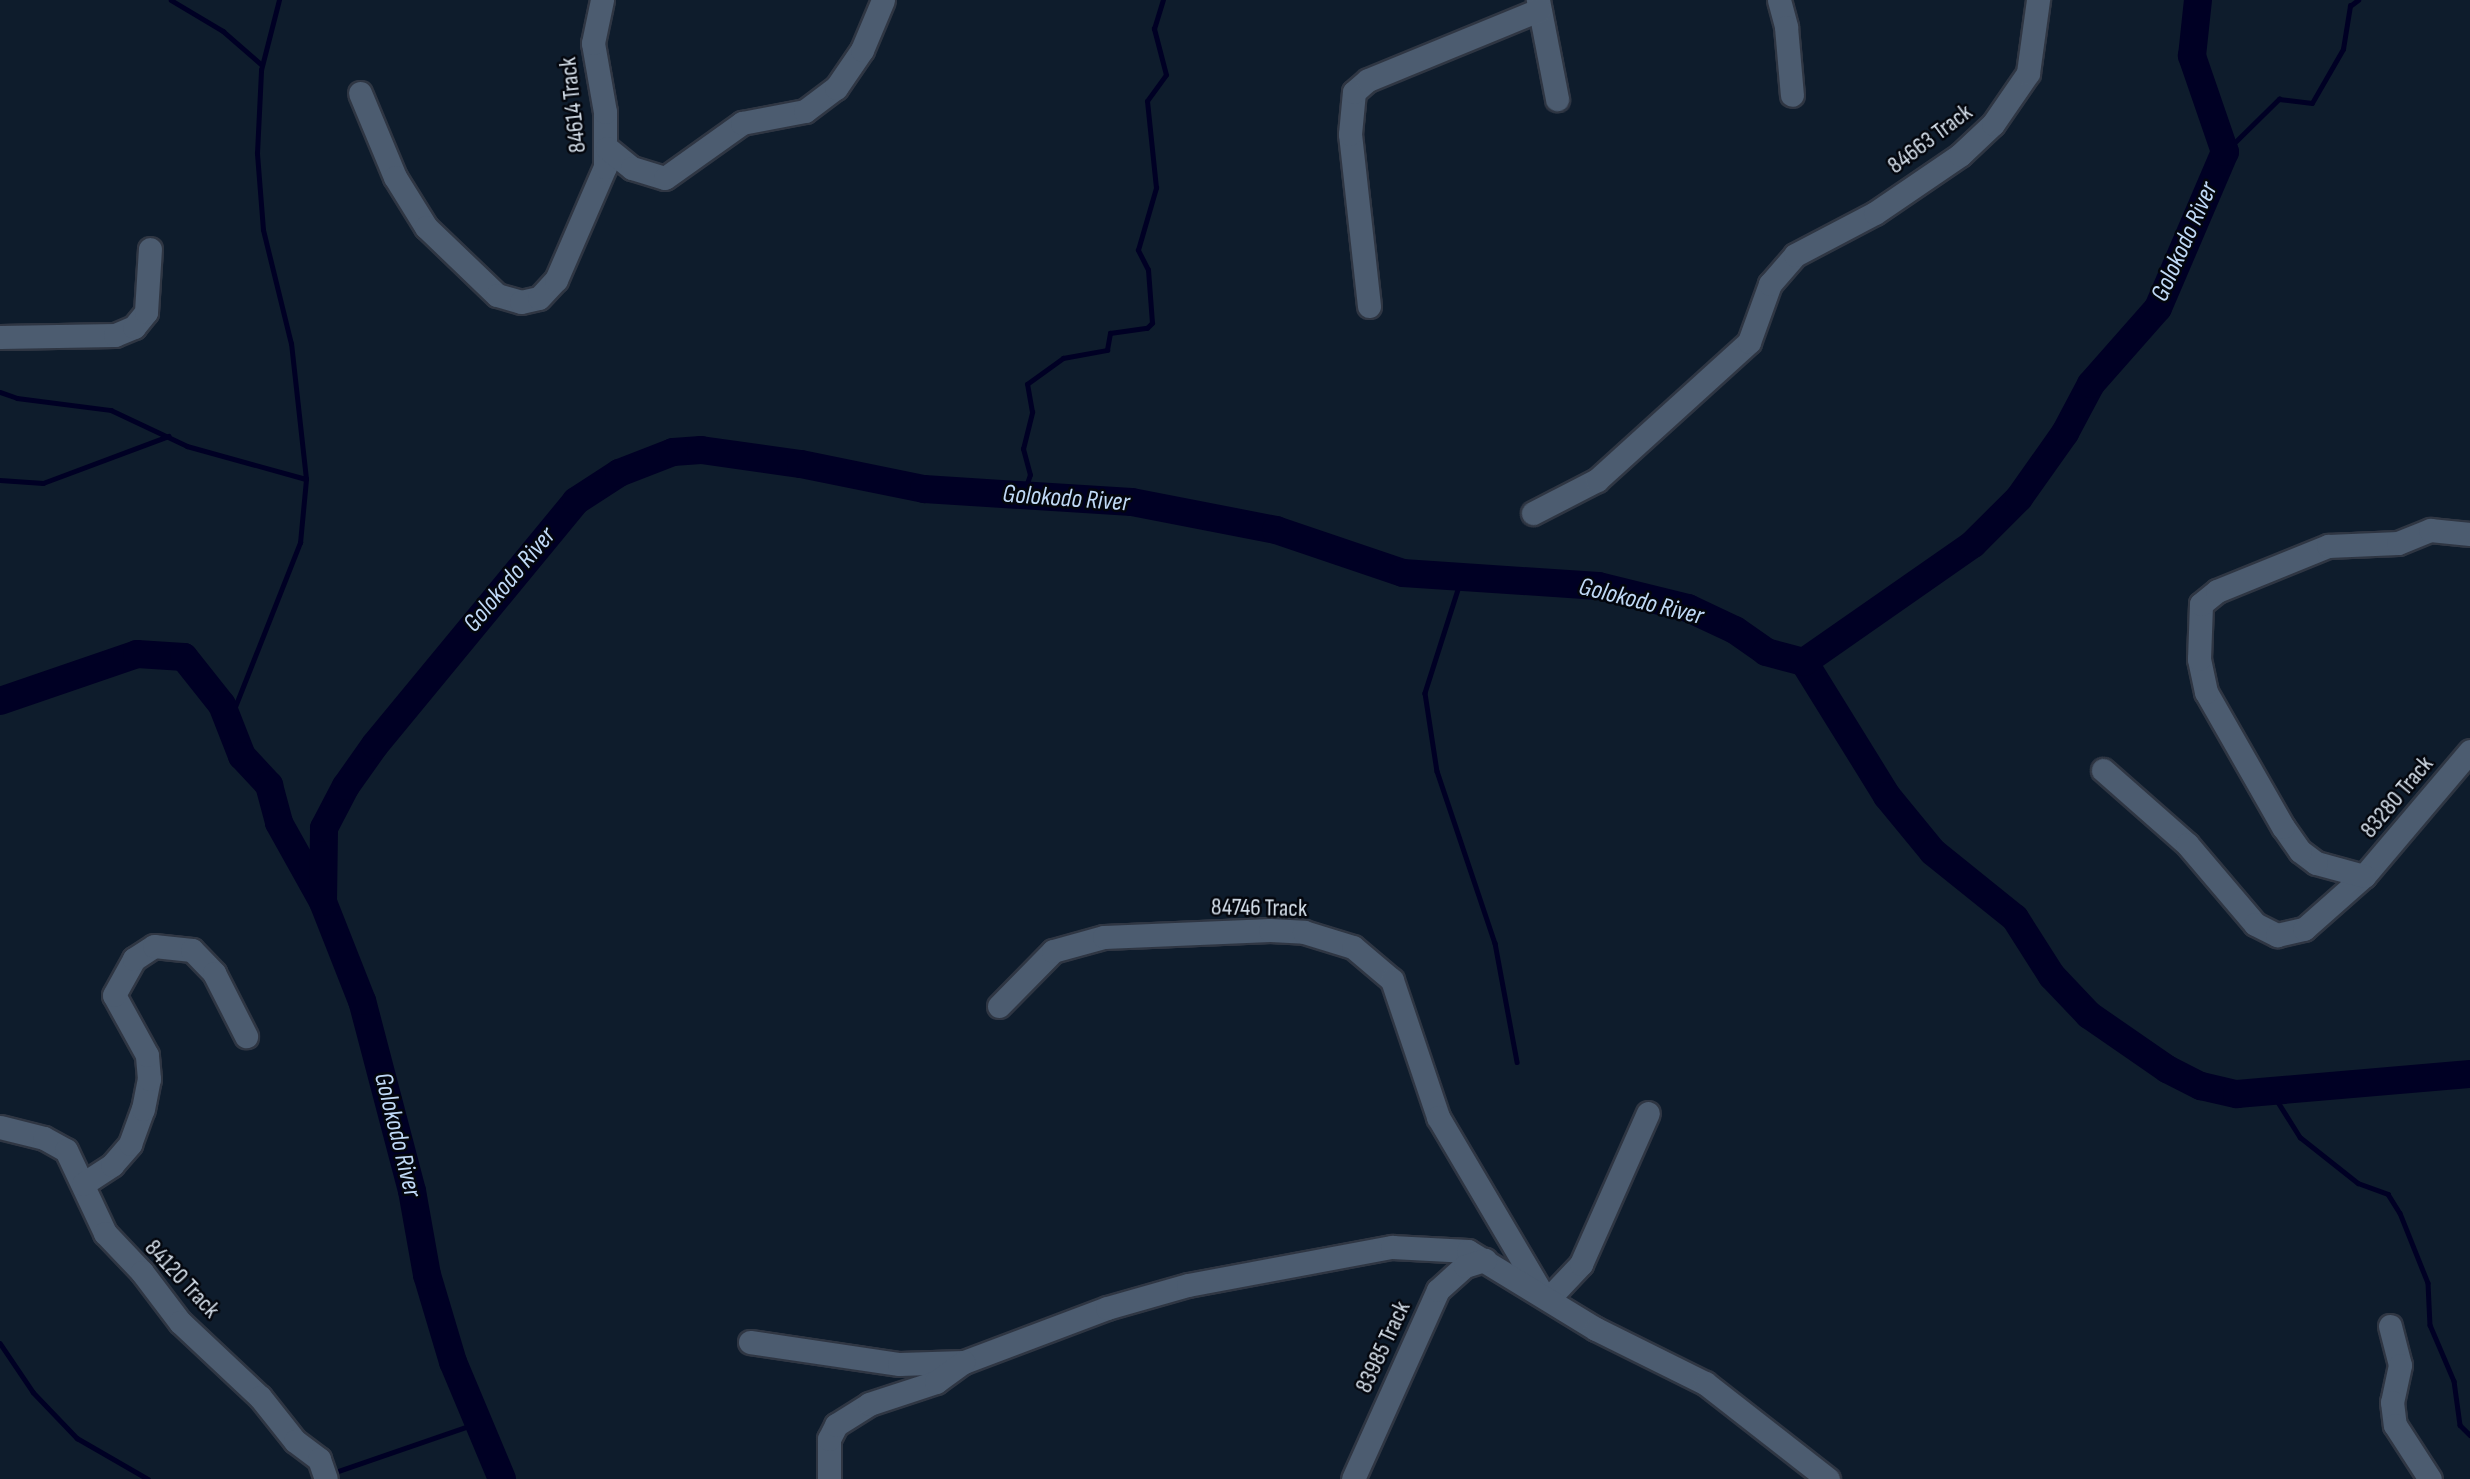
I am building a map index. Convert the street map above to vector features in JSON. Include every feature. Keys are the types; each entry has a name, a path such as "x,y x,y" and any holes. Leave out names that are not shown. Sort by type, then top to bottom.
{"street":[{"name":"84614 Track","path":"360,93 395,177 426,227 451,254 479,274 497,295 511,301 539,298 556,280 596,193 607,148 593,43 601,0"},
{"path":"607,148 632,168 665,178 741,123 805,111 821,102 842,79 862,50 883,0"},
{"path":"1779,0 1786,27 1792,95"},
{"name":"84663 Track","path":"1533,513 1597,480 1749,342 1770,284 1795,255 1854,224 1960,155 1993,124 2028,73 2035,50 2038,0"},
{"path":"1369,306 1350,134 1354,92 1368,80 1538,5 1557,99"},
{"path":"0,337 125,332 146,312 150,249"},
{"path":"2364,876 2316,863 2300,851 2283,827 2206,692 2199,659 2201,604 2217,590 2328,546 2398,543 2430,530 2470,534"},
{"name":"83280 Track","path":"2103,770 2187,844 2267,933 2304,929 2364,876 2470,751"},
{"name":"84746 Track","path":"999,1006 1053,951 1104,937 1270,930 1304,932 1353,947 1392,981 1438,1117 1545,1295"},
{"path":"83,1184 112,1165 130,1144 143,1109 149,1079 147,1055 114,995 134,958 154,946 192,950 214,974 246,1036"},
{"path":"1545,1295 1581,1264 1648,1113"},
{"name":"84120 Track","path":"0,1127 60,1145 71,1155 111,1241 142,1272 180,1322 260,1397 295,1441 319,1459 326,1479"},
{"path":"828,1479 829,1439 836,1425 869,1404 936,1382 964,1362 1107,1308 1276,1267 1392,1247 1468,1251 1485,1259 1596,1329 1705,1383 1828,1479"},
{"name":"83985 Track","path":"1353,1479 1438,1290 1465,1266 1485,1259"},
{"path":"2390,1326 2400,1365 2392,1402 2395,1425 2430,1479"},
{"path":"750,1342 899,1364 964,1362"}],"waterway":[{"path":"171,0 223,31 261,64"},
{"path":"229,722 300,543 306,479 291,344 263,230 257,153 261,70 279,0"},
{"path":"1023,495 1030,475 1023,449 1032,412 1027,384 1063,358 1107,350 1110,333 1147,328 1152,323 1148,270 1138,250 1156,188 1147,101 1166,75 1154,29 1163,0"},
{"name":"Golokodo River","path":"502,1479 453,1362 427,1275 412,1191 362,1001 323,902 324,828 346,786 375,745 576,501 619,473 673,452 701,450 801,464 924,489 1132,502 1276,530 1403,573 1599,586 1688,608 1735,630 1766,652 1804,662 1973,544 2019,498 2065,433 2091,384 2158,308 2225,152 2192,56 2198,0"},
{"path":"2225,152 2279,99 2312,103 2343,49 2350,6 2358,0"},
{"path":"0,392 17,398 111,410 187,446 306,479"},
{"path":"0,480 43,483 169,436"},
{"path":"1462,577 1425,693 1437,771 1495,943 1517,1062"},
{"path":"0,701 137,654 184,657 222,705 242,756 269,785 279,823 321,898"},
{"path":"1804,662 1887,796 1933,852 2015,918 2052,976 2089,1015 2167,1069 2201,1086 2237,1094 2470,1074"},
{"path":"2273,1094 2300,1137 2358,1183 2388,1194 2400,1213 2428,1283 2430,1325 2454,1381 2460,1425 2470,1435"},
{"path":"0,1343 33,1392 77,1438 148,1479"},
{"path":"330,1474 480,1422"}]}
